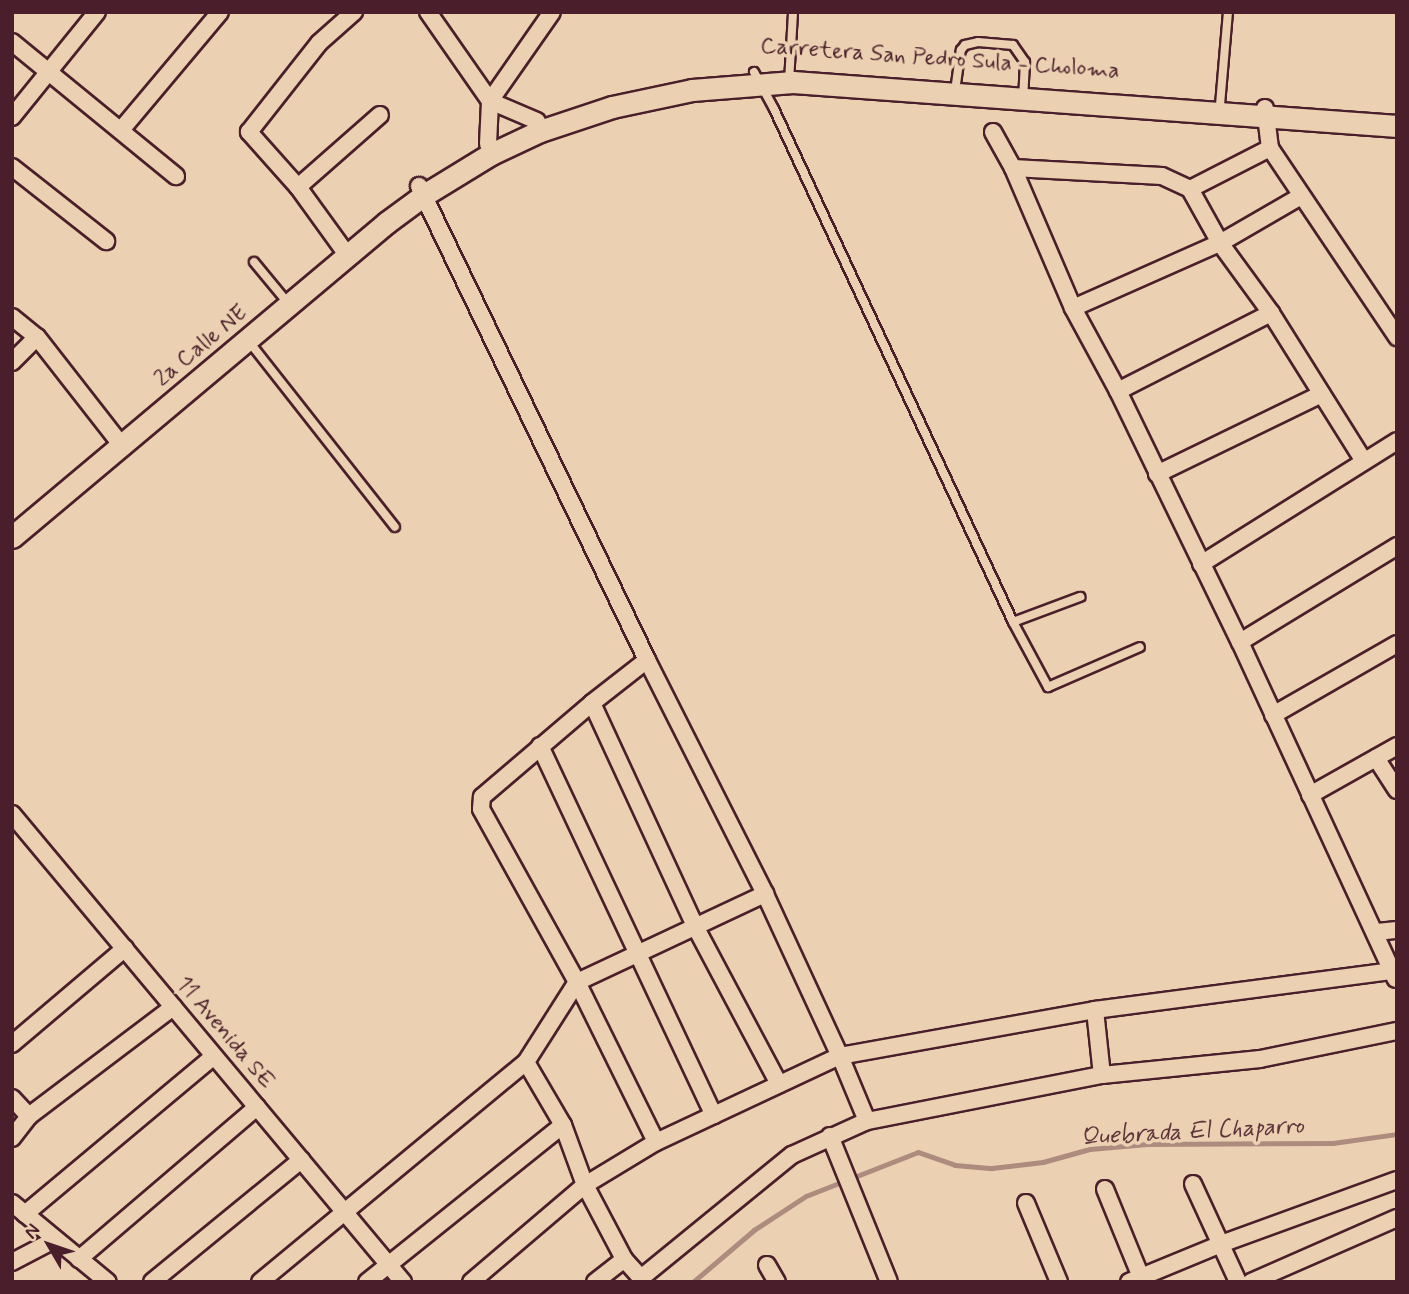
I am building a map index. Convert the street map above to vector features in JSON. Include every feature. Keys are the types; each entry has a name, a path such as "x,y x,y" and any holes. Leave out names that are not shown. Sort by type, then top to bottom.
{"main road":[{"name":"Carretera San Pedro Sula - Choloma","path":"422,190 540,131 612,107 757,77"},
{"name":"Carretera San Pedro Sula - Choloma","path":"789,77 1266,113 1397,126"},
{"name":"Carretera San Pedro Sula - Choloma","path":"422,190 488,144 537,121 611,97 689,80 789,77 956,84 1023,94 1220,105 1266,113 1397,117"},
{"name":"2a Calle NE","path":"12,537 119,442 422,190"},
{"name":"2a Calle NE","path":"245,336 283,297 345,252"},
{"name":"2a Calle NE","path":"12,520 119,442"}],"street":[{"path":"12,117 97,12"},
{"path":"121,130 220,12"},
{"path":"345,252 298,187 249,132 319,43 354,12"},
{"path":"488,144 490,102 552,12"},
{"path":"434,15 490,102 537,121"},
{"path":"12,41 176,176"},
{"path":"1266,113 1270,148 1397,337"},
{"path":"298,187 380,115"},
{"path":"471,1282 585,1185 656,1142 840,1056 1096,1010 1393,975 1377,932 1240,642 1118,391 1073,308 1013,168 993,132"},
{"path":"1190,189 1270,148"},
{"path":"12,167 106,241"},
{"path":"1013,168 1162,176 1190,189 1220,243 1271,313 1364,461"},
{"path":"422,190 647,660 765,894 867,1121"},
{"path":"1073,308 1220,243 1301,196"},
{"path":"1118,391 1271,313"},
{"path":"12,317 37,337 119,442"},
{"path":"12,362 37,337"},
{"path":"1157,474 1322,394"},
{"path":"1201,564 1397,441"},
{"path":"1240,642 1397,546"},
{"path":"1273,715 1397,644"},
{"path":"647,660 540,746 482,797 481,809 577,982 656,1142"},
{"path":"592,703 696,928 779,1084"},
{"path":"540,746 714,1115"},
{"path":"1310,795 1397,746"},
{"path":"1376,758 1397,790"},
{"name":"11 Avenida SE","path":"12,814 402,1282"},
{"path":"260,1282 526,1062 577,982 765,894"},
{"path":"1377,932 1397,930"},
{"path":"12,1044 125,948"},
{"path":"12,1138 29,1116 173,1007"},
{"path":"1096,1010 1102,1075"},
{"path":"526,1062 563,1125 585,1185 624,1259 641,1278 792,1155 867,1121 1102,1075 1260,1059 1397,1031"},
{"path":"25,1214 213,1057"},
{"path":"12,1098 29,1116"},
{"path":"79,1259 257,1107"},
{"path":"367,1282 563,1125"},
{"path":"830,1136 859,1202 889,1282"},
{"path":"152,1282 301,1160"},
{"path":"1105,1189 1138,1280 1221,1244 1397,1180"},
{"path":"1193,1184 1238,1282"},
{"path":"12,1203 108,1282"},
{"path":"1026,1203 1059,1282"},
{"path":"1251,1282 1397,1218"},
{"path":"12,1262 54,1240"},
{"path":"595,1282 624,1259"},
{"path":"767,1265 777,1282"}],"lane":[{"path":"789,77 793,12"},
{"path":"1220,105 1228,12"},
{"path":"956,84 961,50 965,45 978,42 1013,46 1021,52 1025,62 1023,94"},
{"path":"757,77 1013,622 1048,687 1140,647"},
{"path":"254,262 283,297"},
{"path":"245,336 395,527"},
{"path":"1013,622 1080,597"}],"waterway":[{"name":"Quebrada El Chaparro","path":"693,1282 754,1230 806,1196 918,1152 955,1165 992,1168 1043,1162 1090,1149 1147,1144 1333,1143 1397,1134"}]}
